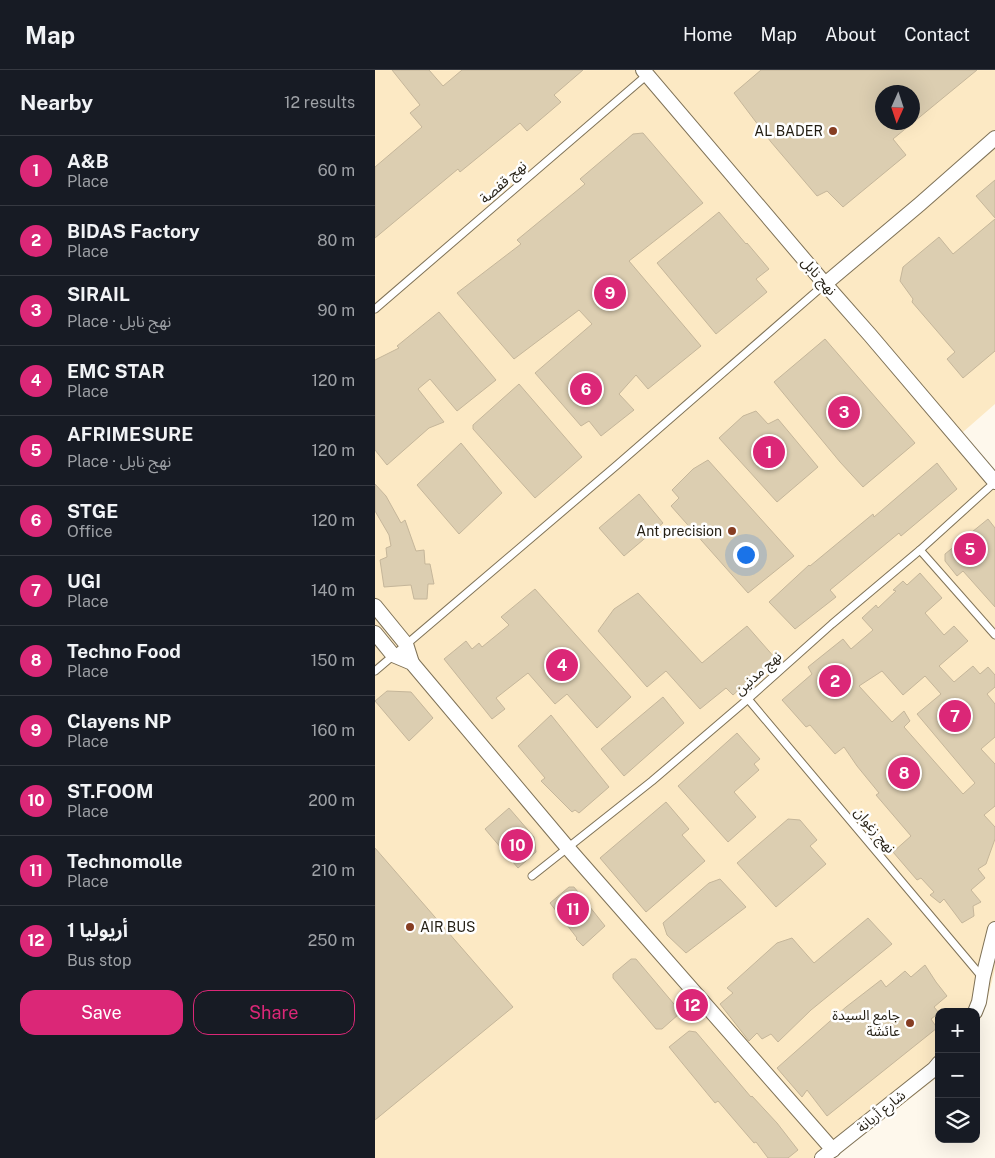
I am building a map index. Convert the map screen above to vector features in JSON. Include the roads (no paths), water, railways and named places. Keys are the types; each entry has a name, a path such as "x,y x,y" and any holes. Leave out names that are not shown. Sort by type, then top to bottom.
{"street":[{"name":"نهج نابل","path":"645,72 995,482"},
{"path":"825,284 995,138"},
{"path":"375,606 406,644 412,663 828,1154"},
{"path":"375,634 393,655 412,663"},
{"path":"977,1008 995,929"},
{"name":"شارع أريانة","path":"828,1154 935,1067"}],"lane":[{"name":"نهج قفصة","path":"375,309 645,72"},
{"path":"375,670 617,465 825,284"},
{"name":"نهج مدنين","path":"532,876 652,781 920,550 995,482"},
{"path":"920,550 995,635"},
{"name":"نهج زغوان","path":"748,698 983,977"}],"place":[{"name":"AL BADER","path":"833,131"},
{"name":"Clayens NP","path":"610,293"},
{"name":"STGE","path":"586,389"},
{"name":"SIRAIL","path":"844,412"},
{"name":"A&B","path":"769,452"},
{"name":"Ant precision","path":"732,531"},
{"name":"AFRIMESURE","path":"970,549"},
{"name":"EMC STAR","path":"562,665"},
{"name":"BIDAS Factory","path":"835,681"},
{"name":"UGI","path":"955,716"},
{"name":"Techno Food","path":"904,773"},
{"name":"ST.FOOM","path":"517,845"},
{"name":"Technomolle","path":"573,909"},
{"name":"AIR BUS","path":"410,927"},
{"name":"أريوليا 1","path":"692,1005"},
{"name":"جامع السيدة عائشة","path":"910,1023"}]}
